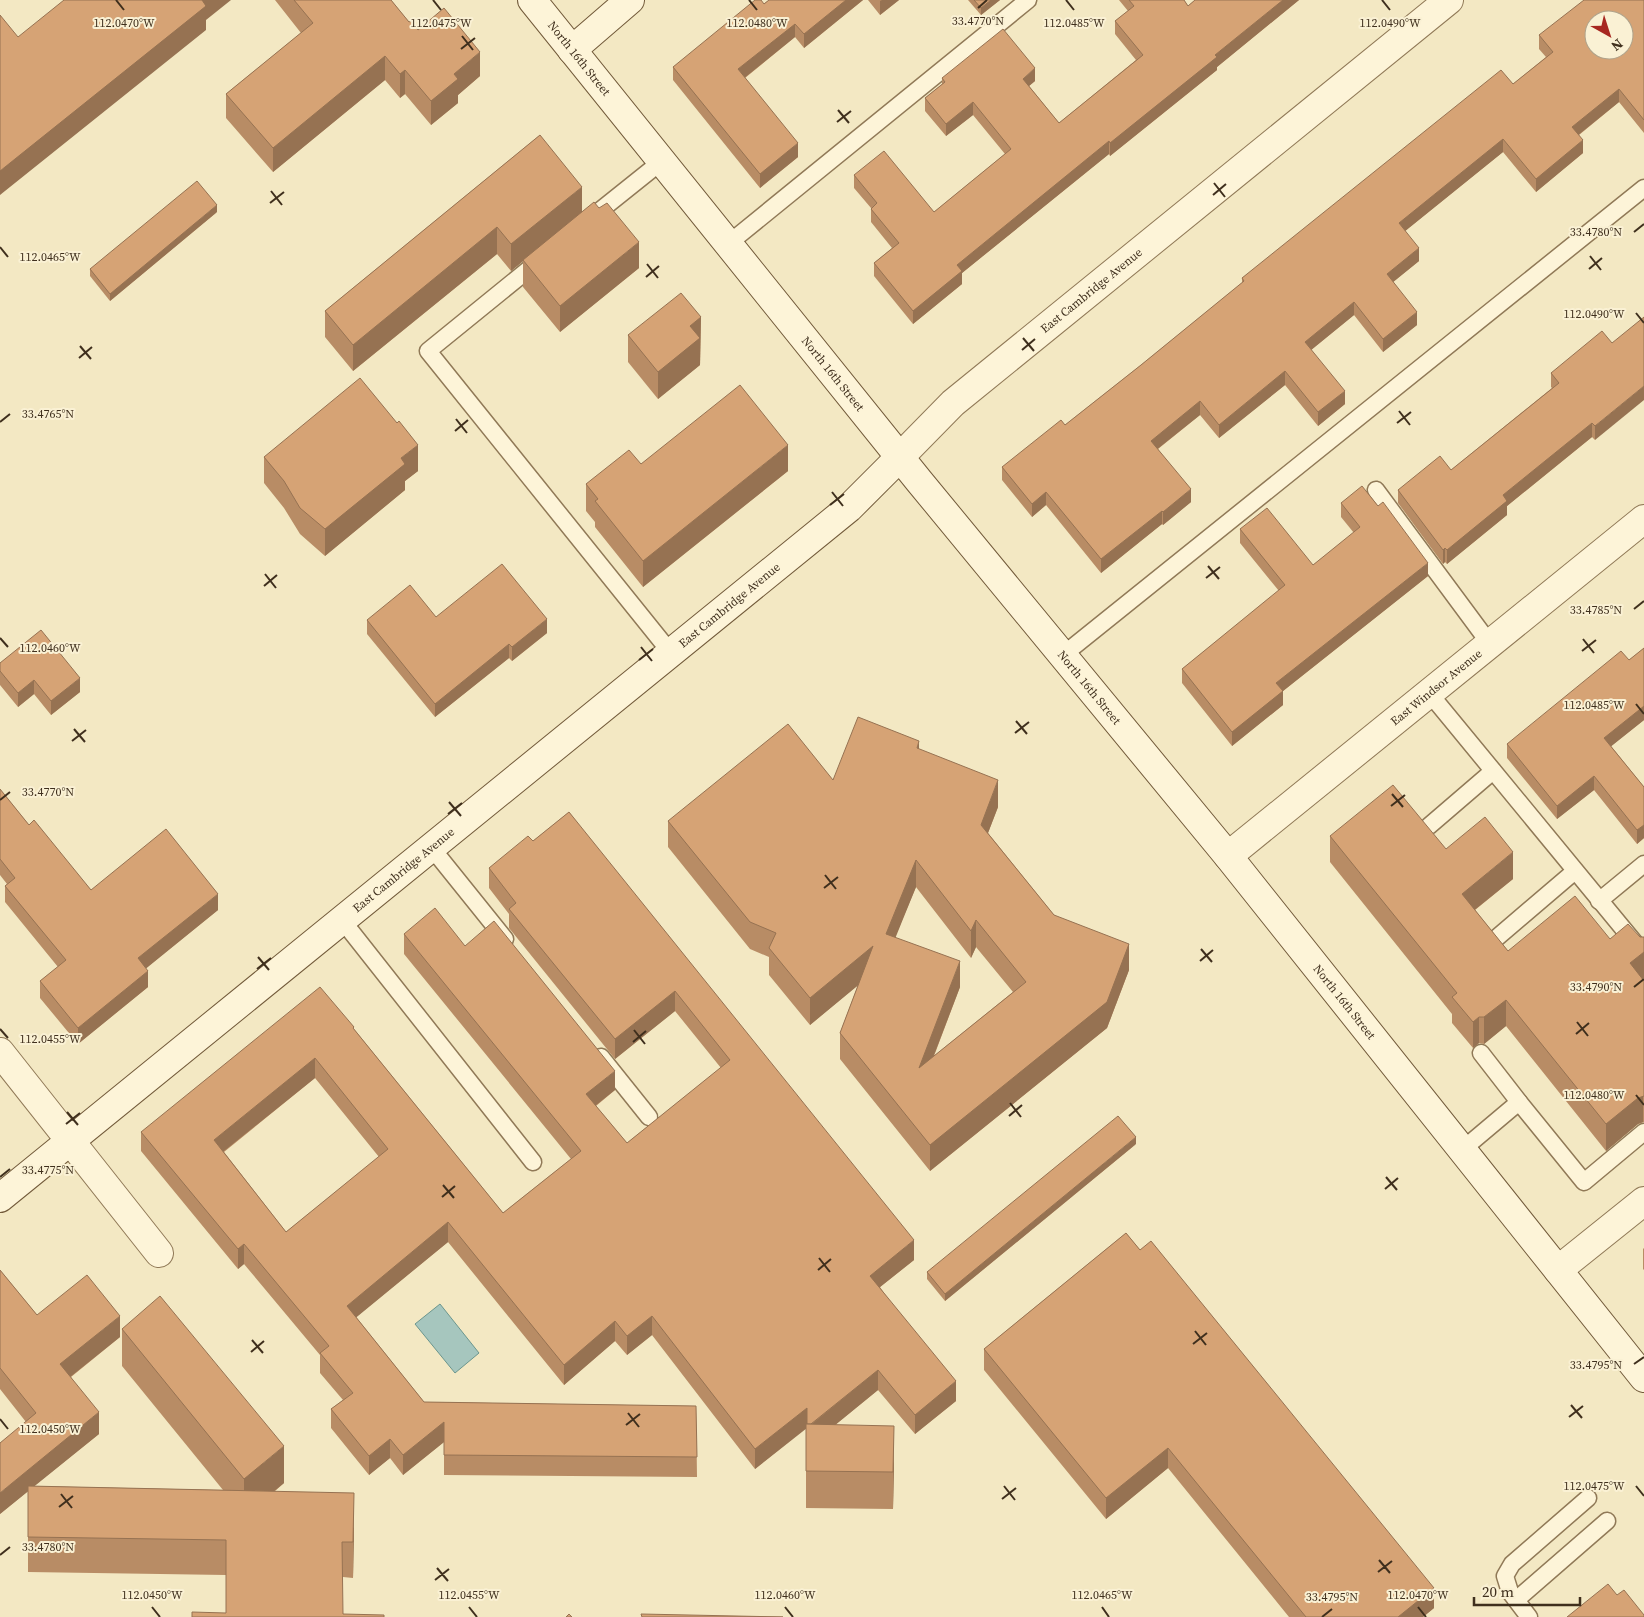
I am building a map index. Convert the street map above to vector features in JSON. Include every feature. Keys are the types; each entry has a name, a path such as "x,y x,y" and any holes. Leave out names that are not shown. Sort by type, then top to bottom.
{"street":[{"name":"North 16th Street","path":"532,0 900,457 1228,856 1644,1378"},
{"path":"572,50 630,0"},
{"name":"East Cambridge Avenue","path":"0,1198 849,508 953,403 1449,0"},
{"name":"East Windsor Avenue","path":"1228,856 1644,519"},
{"path":"0,1052 159,1253"},
{"path":"1558,1270 1644,1201"}],"lane":[{"path":"728,244 1028,0"},
{"path":"578,229 662,161"},
{"path":"1063,655 1644,188"},
{"path":"555,247 428,351 671,653"},
{"path":"1376,490 1490,644"},
{"path":"1430,694 1644,954"},
{"path":"1429,826 1493,771"},
{"path":"431,847 518,954"},
{"path":"1599,901 1644,864"},
{"path":"1494,942 1575,871"},
{"path":"342,920 533,1162"},
{"path":"593,1047 649,1117"},
{"path":"1481,1053 1584,1182 1644,1132"},
{"path":"1462,1150 1519,1102"},
{"path":"1529,1617 1510,1592 1505,1576 1512,1564 1588,1498"},
{"path":"1516,1600 1607,1521"}],"water":[{"path":"440,1304 479,1353 455,1373 415,1324"}],"building":[{"path":"64,0 202,0 206,6 0,171 0,15 18,37"},
{"path":"294,0 391,0 418,30 444,8 480,52 454,74 458,79 431,101 405,70 400,74 385,56 273,148 226,94 313,23"},
{"path":"755,0 761,0 764,4 769,0 846,0 804,34 795,24 738,69 798,143 760,174 673,67"},
{"path":"974,0 991,0 981,8"},
{"path":"1129,0 1184,0 1188,6 1195,0 1283,0 1215,55 1217,57 1110,143 1109,141 957,265 962,271 913,311 874,263 899,243 871,209 877,203 854,175 884,151 934,212 1011,149 973,102 946,124 925,98 945,82 942,78 1003,29 1035,68 1023,79 1059,123 1143,55 1115,21 1134,6"},
{"path":"1584,0 1644,0 1644,120 1619,89 1572,127 1583,140 1536,179 1503,139 1399,223 1419,248 1387,274 1417,312 1383,339 1354,302 1305,342 1345,391 1318,412 1285,371 1219,425 1200,401 1151,441 1191,489 1101,559 1046,492 1032,504 1002,467 1061,420 1065,425 1141,365 1244,281 1242,278 1501,70 1513,84 1553,52 1539,35"},
{"path":"540,135 582,187 511,244 497,227 353,345 325,311"},
{"path":"197,181 217,205 110,294 90,269"},
{"path":"594,202 599,208 607,203 639,242 560,306 523,260"},
{"path":"681,293 701,317 690,326 700,338 658,372 628,335"},
{"path":"1644,317 1644,386 1595,426 1592,423 1503,495 1507,501 1447,550 1445,548 1443,550 1398,490 1440,456 1451,470 1559,383 1551,373 1602,331 1612,343"},
{"path":"360,378 418,445 401,458 405,464 325,529 300,508 284,481 264,457"},
{"path":"740,385 788,445 643,561 595,501 598,499 586,484 629,450 641,464"},
{"path":"1362,486 1378,506 1383,502 1428,563 1276,683 1283,691 1232,732 1182,669 1285,585 1240,529 1267,508 1313,565 1360,527 1341,503"},
{"path":"502,564 547,619 512,647 509,644 435,704 367,620 410,585 436,617"},
{"path":"41,630 80,678 51,701 34,680 18,693 0,671 0,663"},
{"path":"1644,648 1644,706 1604,738 1644,787 1644,825 1637,830 1594,776 1557,806 1507,744 1621,651 1629,660"},
{"path":"858,717 919,741 917,748 998,780 981,825 1054,915 1129,944 1107,1002 930,1145 840,1033 873,946 810,998 769,948 776,933 750,922 668,821 788,724 833,780","holes":["916,860 971,931 976,920 1026,982 919,1068 960,961 886,934"]},
{"path":"1393,785 1446,849 1485,817 1513,852 1462,894 1508,951 1575,896 1610,939 1628,924 1640,937 1644,937 1644,952 1630,963 1644,981 1644,1096 1638,1098 1606,1124 1506,1000 1484,1017 1479,1017 1473,1022 1452,997 1457,993 1330,836"},
{"path":"0,789 29,825 34,820 91,890 166,829 218,894 138,958 148,971 78,1028 40,981 66,960 5,886 15,878 0,859"},
{"path":"569,812 914,1240 870,1276 956,1381 915,1415 878,1370 811,1424 807,1424 807,1408 755,1449 652,1316 627,1336 615,1321 564,1365 448,1222 347,1306 424,1402 696,1406 697,1457 444,1455 444,1422 403,1455 390,1439 369,1456 331,1409 353,1393 320,1353 329,1346 244,1244 238,1249 141,1132 320,987 503,1213 581,1151 404,934 435,908 465,946 494,921 615,1071 586,1094 627,1143 730,1060 675,991 615,1039 509,909 516,903 489,868 528,836 533,841","holes":["315,1058 388,1149 286,1232 214,1140"]},
{"path":"1118,1116 1136,1137 945,1294 927,1272"},
{"path":"1126,1233 1140,1250 1151,1241 1434,1588 1398,1617 1306,1617 1168,1448 1106,1498 984,1349"},
{"path":"0,1270 37,1315 87,1275 120,1316 60,1364 99,1412 0,1493 0,1443 36,1413 0,1368"},
{"path":"160,1296 284,1446 244,1479 122,1329"},
{"path":"806,1424 894,1426 893,1472 806,1471"},
{"path":"28,1486 354,1493 353,1542 342,1542 343,1614 384,1615 384,1617 192,1617 192,1612 226,1613 226,1540 28,1537"},
{"path":"1608,1584 1617,1595 1624,1590 1644,1617 1567,1617"},
{"path":"641,1614 783,1617 642,1617"}]}
